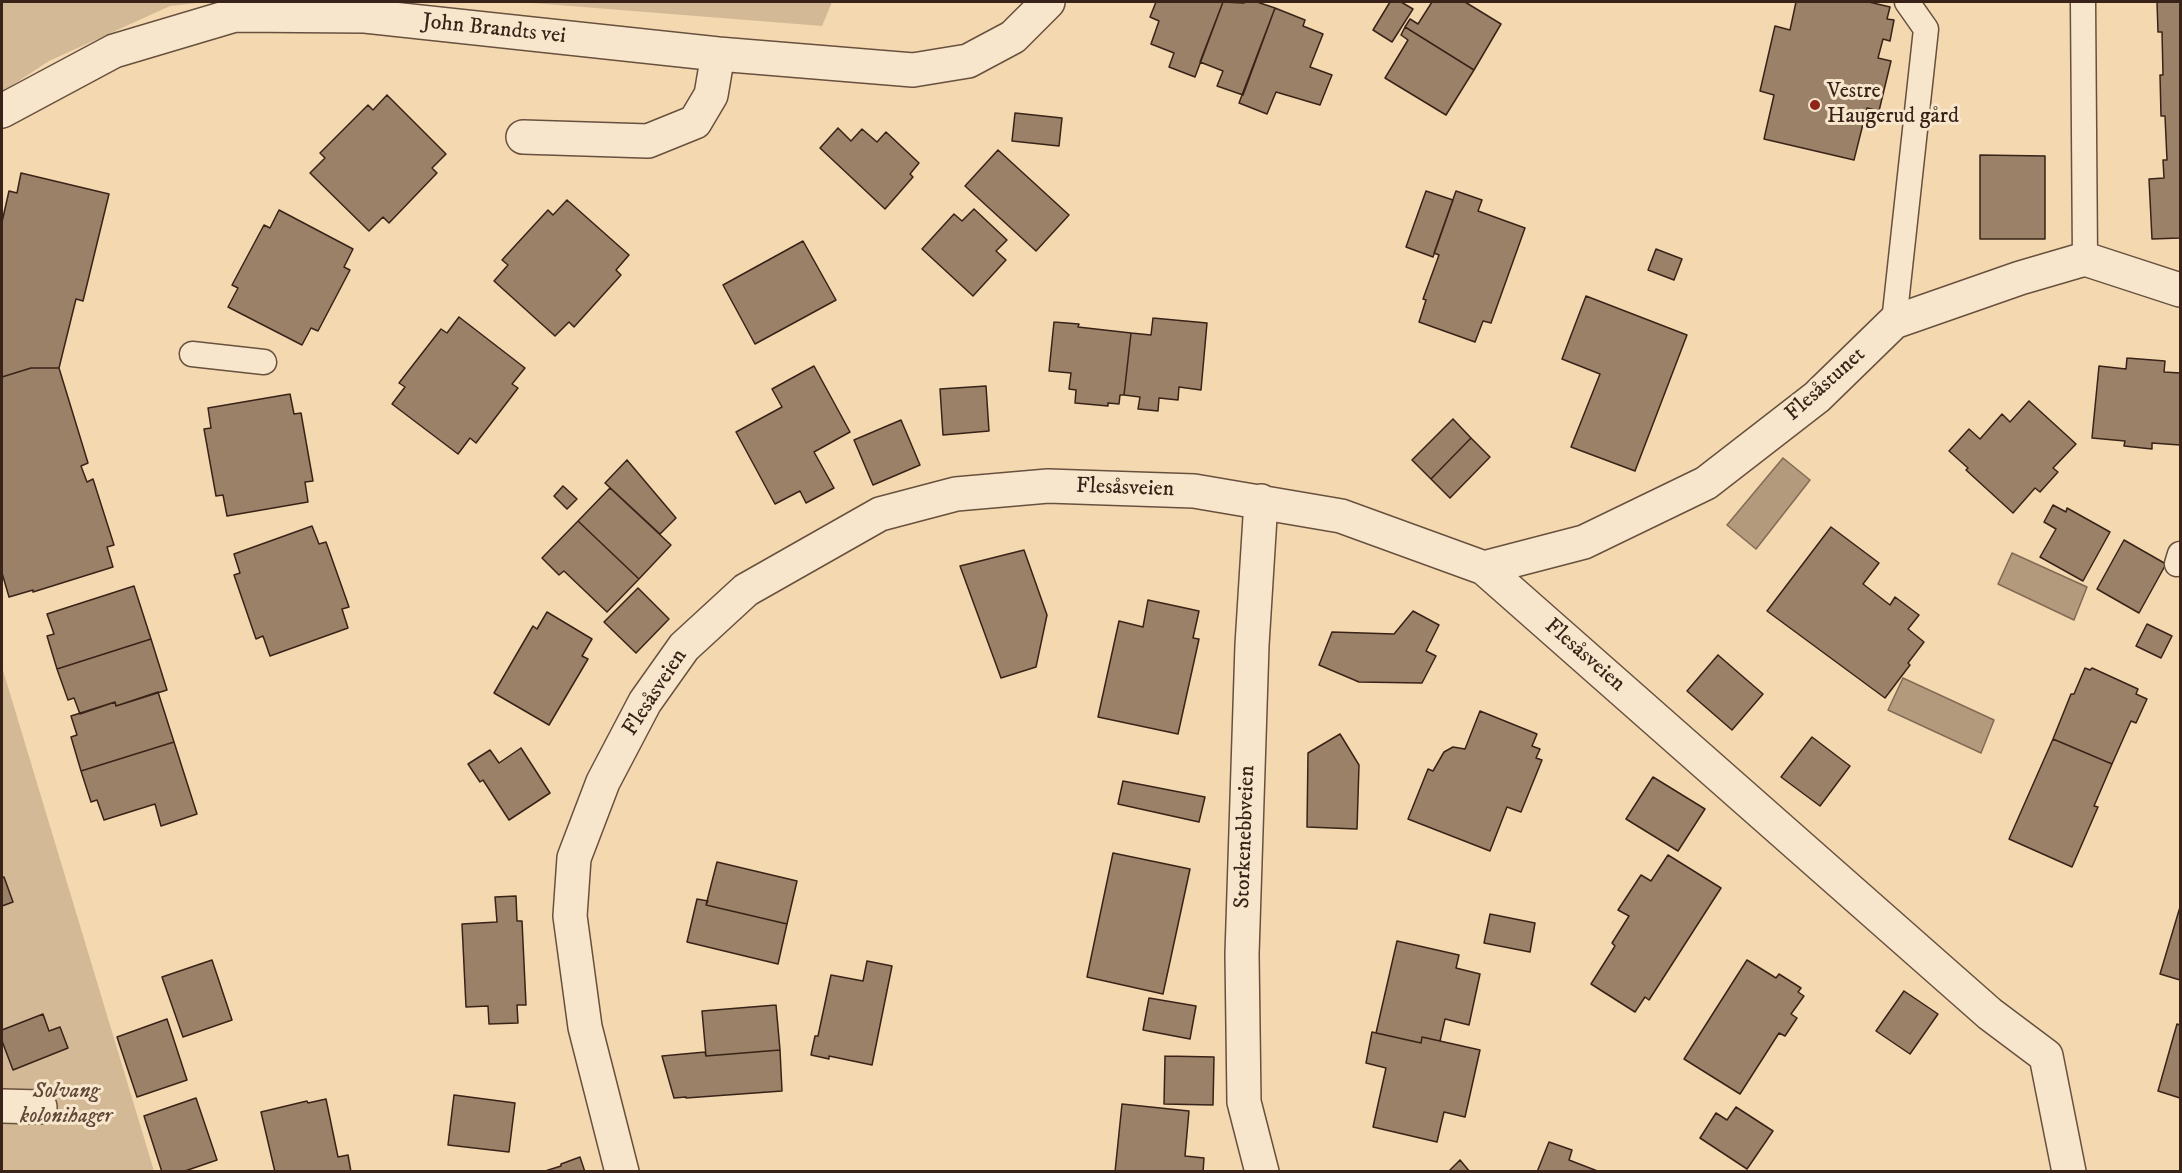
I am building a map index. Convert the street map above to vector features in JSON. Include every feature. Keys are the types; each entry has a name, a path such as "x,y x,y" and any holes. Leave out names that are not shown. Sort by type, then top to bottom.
{"street":[{"name":"John Brandts vei","path":"2,111 114,51 235,15 365,16 718,54 913,70 968,61 1012,37 1048,2"},
{"path":"523,137 648,141 695,122 711,94 718,54"},
{"path":"2085,259 2181,290"},
{"name":"Flesåstunet","path":"1484,568 1584,542 1706,483 1818,397 1894,322 2020,278 2085,259"},
{"name":"Flesåsveien","path":"622,1172 585,1027 570,915 574,858 603,782 640,712 684,647 746,590 802,557 880,514 956,494 1048,486 1194,491 1341,516 1484,568 1990,1014 2046,1056 2069,1172"},
{"name":"Storkenebbveien","path":"1261,501 1252,645 1242,954 1244,1102 1262,1172"},
{"path":"2,1106 40,1107"}],"lane":[{"path":"1894,322 1926,29 1908,2"},
{"path":"2083,2 2085,259"},
{"path":"192,354 264,362"}],"green space":[{"path":"2,2 205,2 170,6 49,61 2,92"},
{"path":"520,2 832,2 822,26"},
{"name":"Solvang kolonihager","path":"2,667 154,1171 2,1171"}],"shaded area":[{"path":"1783,458 1810,480 1756,549 1727,525"},
{"path":"2012,553 2087,587 2074,620 1998,584"},
{"path":"1903,678 1994,720 1981,753 1888,710"}],"building":[{"path":"1156,2 1223,2 1195,77 1169,67 1174,53 1151,44 1159,21 1150,17"},
{"path":"1223,2 1257,2 1275,8 1243,95 1217,86 1223,71 1200,62"},
{"path":"1390,2 1401,2 1413,9 1392,42 1373,30"},
{"path":"1432,2 1465,2 1501,24 1474,70 1405,27 1410,19 1418,24"},
{"path":"1796,2 1869,2 1890,7 1887,19 1894,20 1890,41 1883,39 1878,58 1891,61 1879,111 1867,108 1854,160 1764,139 1774,95 1760,91 1775,26 1790,30"},
{"path":"2157,2 2180,2 2180,238 2152,239 2149,179 2164,178 2163,160 2167,160 2165,116 2161,116 2162,32 2158,32"},
{"path":"1275,8 1305,20 1303,26 1323,34 1310,67 1332,75 1320,105 1276,92 1267,114 1239,103"},
{"path":"1405,27 1474,70 1446,115 1385,78 1408,40 1401,35"},
{"path":"387,95 446,154 432,168 437,173 389,223 383,217 369,231 310,173 325,158 320,153 368,105 373,110"},
{"path":"1015,113 1062,118 1059,146 1012,141"},
{"path":"838,128 851,141 862,129 877,142 886,132 919,163 910,174 913,177 885,209 820,148"},
{"path":"998,150 1069,215 1036,251 965,186"},
{"path":"1980,155 2045,156 2045,239 1980,239"},
{"path":"21,173 109,194 83,301 76,299 59,368 31,368 2,377 2,222 9,191 17,193"},
{"path":"1426,191 1453,200 1433,257 1406,247"},
{"path":"1456,191 1482,200 1478,211 1525,228 1491,323 1483,321 1475,342 1419,322 1426,300 1423,299 1439,255 1434,253"},
{"path":"567,200 629,255 616,270 621,275 574,327 569,322 555,336 494,281 508,265 502,260 548,210 553,215"},
{"path":"974,209 1007,240 996,251 1006,260 973,296 922,249 954,214 962,221"},
{"path":"279,210 353,249 344,267 350,270 318,331 311,328 302,345 228,307 238,288 232,285 264,225 270,228"},
{"path":"803,241 836,300 755,344 723,285"},
{"path":"1656,249 1682,259 1674,280 1648,270"},
{"path":"1586,296 1687,335 1635,471 1571,447 1600,374 1562,359"},
{"path":"459,317 525,368 512,384 518,388 476,443 470,438 458,454 392,404 405,387 399,383 441,329 447,333"},
{"path":"1153,318 1207,323 1201,390 1179,387 1178,400 1159,398 1158,411 1138,409 1140,397 1124,395 1131,333 1151,335"},
{"path":"1054,322 1131,333 1124,395 1120,395 1119,404 1108,403 1108,406 1075,403 1076,390 1069,389 1071,373 1049,371"},
{"path":"2127,358 2165,361 2164,372 2180,373 2180,445 2152,443 2152,449 2124,446 2125,441 2092,438 2099,366 2126,369"},
{"path":"814,366 850,432 814,452 834,488 806,503 800,491 775,504 736,432 782,407 772,389"},
{"path":"31,368 59,368 88,463 81,466 87,482 93,479 114,545 107,547 113,567 33,592 33,590 9,597 2,573 2,377"},
{"path":"986,386 989,431 943,435 940,389"},
{"path":"290,394 294,414 301,413 313,481 305,482 308,502 227,516 223,495 216,496 204,429 211,428 208,408"},
{"path":"2029,401 2076,444 2053,468 2058,472 2040,492 2035,488 2013,513 1966,470 1968,468 1949,451 1969,429 1980,439 2002,414 2010,422"},
{"path":"1453,419 1471,438 1431,479 1412,460"},
{"path":"901,420 920,465 873,485 854,440"},
{"path":"1471,438 1490,457 1450,498 1431,479"},
{"path":"627,460 676,518 660,534 605,483"},
{"path":"563,486 577,499 567,509 554,496"},
{"path":"610,488 671,545 639,579 578,521"},
{"path":"2053,505 2066,512 2067,508 2110,532 2083,581 2040,557 2056,529 2044,522"},
{"path":"578,521 639,579 607,612 564,571 559,575 542,558"},
{"path":"312,526 319,544 326,542 349,607 342,609 348,628 270,656 263,636 256,639 234,575 240,573 234,554"},
{"path":"1831,527 1879,563 1863,584 1890,605 1895,597 1919,615 1908,629 1924,642 1885,698 1767,611"},
{"path":"2124,540 2166,564 2139,613 2097,589"},
{"path":"1024,550 1047,615 1036,667 1001,678 960,566"},
{"path":"134,586 151,639 57,669 47,636 54,634 47,614"},
{"path":"638,588 669,619 636,653 604,622"},
{"path":"1148,600 1199,611 1193,638 1199,639 1178,734 1098,717 1119,621 1143,627"},
{"path":"1413,611 1439,625 1426,651 1436,656 1422,683 1359,682 1319,665 1332,632 1394,634"},
{"path":"547,612 592,639 582,656 588,659 549,725 494,693 533,626 537,629"},
{"path":"2147,624 2172,636 2161,658 2136,646"},
{"path":"151,639 167,690 116,706 115,702 80,714 74,698 68,700 57,669"},
{"path":"1718,655 1763,694 1732,730 1687,691"},
{"path":"2085,668 2090,670 2092,668 2138,689 2136,694 2147,699 2136,723 2131,721 2112,764 2053,739 2071,694 2074,694"},
{"path":"158,692 174,742 81,771 71,737 77,735 71,716 115,702 116,706"},
{"path":"1480,711 1537,734 1532,746 1540,749 1536,758 1542,760 1521,812 1507,807 1490,851 1408,819 1428,769 1433,771 1444,752 1453,747 1465,749"},
{"path":"1340,734 1359,765 1357,829 1307,827 1308,753"},
{"path":"1812,737 1850,766 1820,806 1781,777"},
{"path":"2053,739 2112,764 2094,806 2098,807 2072,867 2009,839"},
{"path":"174,742 197,814 161,826 155,804 104,820 97,800 91,802 81,771"},
{"path":"521,748 550,793 509,820 483,780 480,782 468,764 490,750 499,763"},
{"path":"1653,777 1705,809 1678,851 1626,819"},
{"path":"1123,781 1205,797 1199,822 1118,804"},
{"path":"1113,853 1190,869 1163,994 1087,977"},
{"path":"1668,855 1721,888 1649,1000 1645,997 1635,1012 1591,984 1615,946 1612,943 1629,916 1618,910 1641,875 1651,881"},
{"path":"717,862 797,881 787,924 706,905"},
{"path":"4,877 13,902 2,906 2,878"},
{"path":"516,896 517,921 522,921 526,1005 517,1005 518,1023 489,1024 488,1006 466,1007 462,924 497,922 495,897"},
{"path":"697,899 708,901 706,905 787,924 778,964 687,942"},
{"path":"2180,907 2180,980 2160,974"},
{"path":"1490,914 1535,923 1530,952 1484,943"},
{"path":"1397,941 1459,955 1456,968 1480,974 1469,1025 1445,1019 1440,1041 1422,1037 1421,1043 1376,1033"},
{"path":"212,960 232,1020 183,1037 162,977"},
{"path":"1747,960 1776,978 1779,974 1801,988 1798,992 1804,996 1791,1014 1797,1018 1785,1036 1779,1033 1740,1094 1684,1059"},
{"path":"867,961 892,966 872,1065 829,1056 829,1059 811,1055 815,1036 818,1036 831,975 863,981"},
{"path":"1904,991 1938,1014 1910,1054 1876,1031"},
{"path":"1149,998 1196,1006 1190,1039 1143,1030"},
{"path":"776,1005 780,1050 706,1056 702,1011"},
{"path":"43,1014 49,1031 60,1027 68,1048 13,1070 2,1041 2,1030"},
{"path":"167,1019 187,1080 137,1097 117,1037"},
{"path":"2177,1024 2180,1025 2180,1098 2158,1091"},
{"path":"1372,1032 1421,1043 1422,1037 1480,1050 1465,1117 1444,1112 1437,1142 1373,1127 1386,1068 1366,1063"},
{"path":"780,1050 782,1091 686,1098 674,1098 662,1056 705,1052 706,1056"},
{"path":"1165,1056 1214,1057 1213,1105 1164,1104"},
{"path":"454,1095 515,1103 509,1152 448,1145"},
{"path":"196,1098 217,1160 182,1172 162,1172 144,1116"},
{"path":"326,1099 338,1157 348,1155 351,1172 275,1172 261,1112"},
{"path":"1122,1104 1189,1111 1185,1156 1204,1158 1203,1172 1115,1172"},
{"path":"1736,1107 1773,1131 1747,1169 1700,1138 1716,1113 1727,1120"},
{"path":"1549,1142 1572,1150 1569,1160 1600,1172 1537,1172"},
{"path":"580,1157 585,1172 542,1172 561,1166 561,1164"},
{"path":"1460,1160 1470,1172 1448,1172"}],"place":[{"name":"Vestre Haugerud gård","path":"1815,105"}]}
